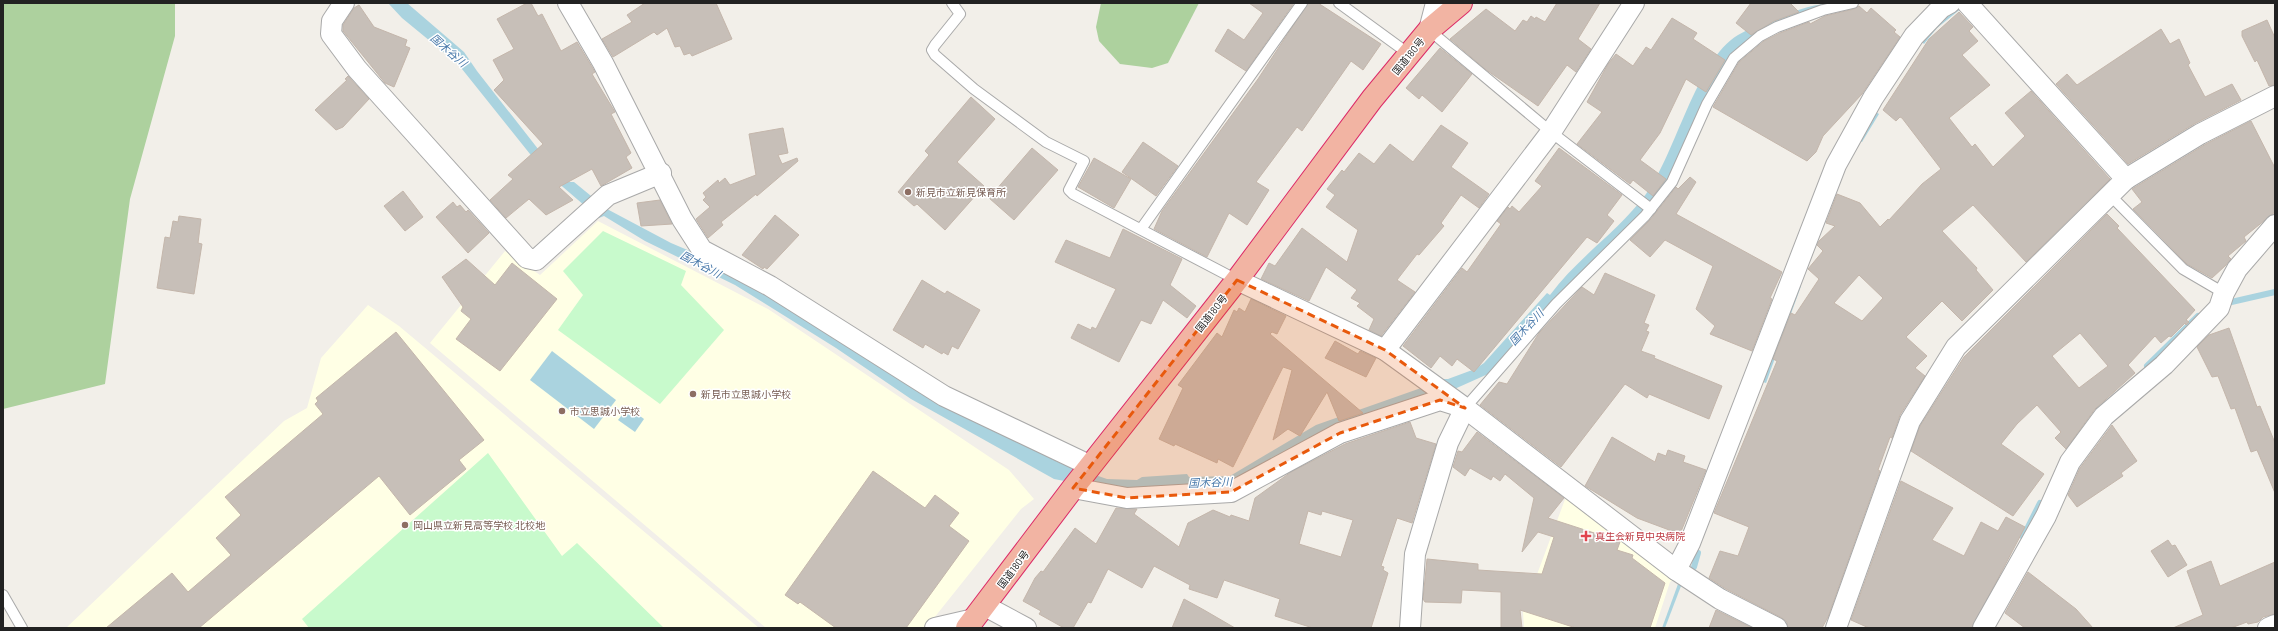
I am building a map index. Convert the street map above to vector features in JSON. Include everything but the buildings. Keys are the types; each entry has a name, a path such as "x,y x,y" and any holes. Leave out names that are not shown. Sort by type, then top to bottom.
{"highway":[{"name":"国道180号","path":"975,618 1073,488 1237,280 1372,99 1429,30 1461,3"}],"street":[{"path":"344,3 332,21 331,34 357,69 527,258 536,260 608,195 661,173"},
{"path":"568,3 603,63 661,173 682,219 702,250 770,286 944,396 1091,466"},
{"path":"1429,30 1436,3"},
{"path":"1385,350 1551,132 1634,3"},
{"path":"1676,570 1690,543 1836,165 1873,98 1914,36 1942,8 1950,3"},
{"path":"1967,3 2126,179"},
{"path":"1836,628 1910,421 1956,347 2126,179 2200,134 2274,98"},
{"path":"1983,628 2046,516 2070,462 2104,416 2164,365 2219,308 2224,292 2237,269 2275,225"},
{"path":"1237,280 1385,350 1464,408 1676,570 1720,598 1777,628"},
{"path":"1073,488 1127,498 1231,492 1340,433 1440,400 1464,408"},
{"path":"1410,628 1415,554 1448,444 1464,408"},
{"path":"935,628 975,618 1026,628"},
{"path":"2268,628 2275,625"}],"lane":[{"path":"952,3 960,14 935,45 932,50 935,55 980,93 1040,138 1084,161 1069,190 1073,194 1237,280"},
{"path":"1141,229 1302,3"},
{"path":"1340,3 1409,54"},
{"path":"1464,408 1556,304 1651,209 1672,182 1707,104 1734,58 1760,36 1777,27 1822,10 1853,3"},
{"path":"1429,30 1551,132 1651,209"},
{"path":"2110,195 2183,269 2224,292"},
{"path":"3,595 22,628"}],"highlighted area":[{"path":"1237,280 1385,350 1465,408 1440,400 1340,433 1231,492 1127,498 1073,488"}],"shaded area":[{"name":"新見市立思誠小学校","path":"598,221 768,309 1009,470 1034,499 1021,509 926,628 766,628 430,343 505,251 540,275"},
{"name":"岡山県立新見高等学校 北校地","path":"368,305 399,326 759,628 66,628 284,421 307,408 321,358"},
{"name":"真生会新見中央病院","path":"1567,494 1674,579 1670,582 1655,628 1524,628 1523,612"}],"green space":[{"path":"3,3 175,3 175,36 130,199 105,384 3,409"},
{"path":"1101,3 1199,3 1168,63 1152,68 1120,64 1099,41 1096,27"},
{"path":"603,231 686,271 681,285 724,330 660,404 558,330 583,295 563,271"},
{"path":"488,453 562,556 577,543 664,628 309,628 302,619"}],"water":[{"name":"国木谷川","path":"388,3 407,3 464,52 477,71 549,163 569,182 574,182 607,209 671,243 704,257 979,423 1060,463 1107,479 1137,480 1142,477 1187,474 1189,477 1230,476 1316,425 1421,388 1436,379 1448,379 1475,369 1484,363 1547,293 1550,295 1561,281 1635,208 1646,194 1657,176 1698,85 1723,47 1738,35 1792,12 1822,4 1838,3 1746,44 1660,195 1488,374 1233,488 1116,491 1054,479 911,399 836,348 735,285 645,241 604,216 599,218 542,169 458,64 402,18"},
{"path":"1961,4 1963,7 1937,28 1924,44 1922,42 1943,19"},
{"path":"1876,112 1879,114 1862,142 1859,141"},
{"path":"1799,285 1801,286 1766,383 1763,382"},
{"path":"552,351 616,400 594,429 530,380"},
{"path":"628,407 644,419 635,432 618,420"},
{"path":"1678,584 1681,586 1665,628 1662,628"}],"waterway":[{"path":"2227,303 2275,292"},
{"path":"2147,366 2198,316"},
{"path":"2023,537 2040,503"},
{"path":"1694,567 1698,553"}],"place":[{"name":"新見市立新見保育所","path":"908,192"},
{"name":"新見市立思誠小学校","path":"693,394"},
{"name":"市立思誠小学校","path":"562,411"},
{"name":"岡山県立新見高等学校 北校地","path":"405,525"},
{"name":"真生会新見中央病院","path":"1586,536"}]}
